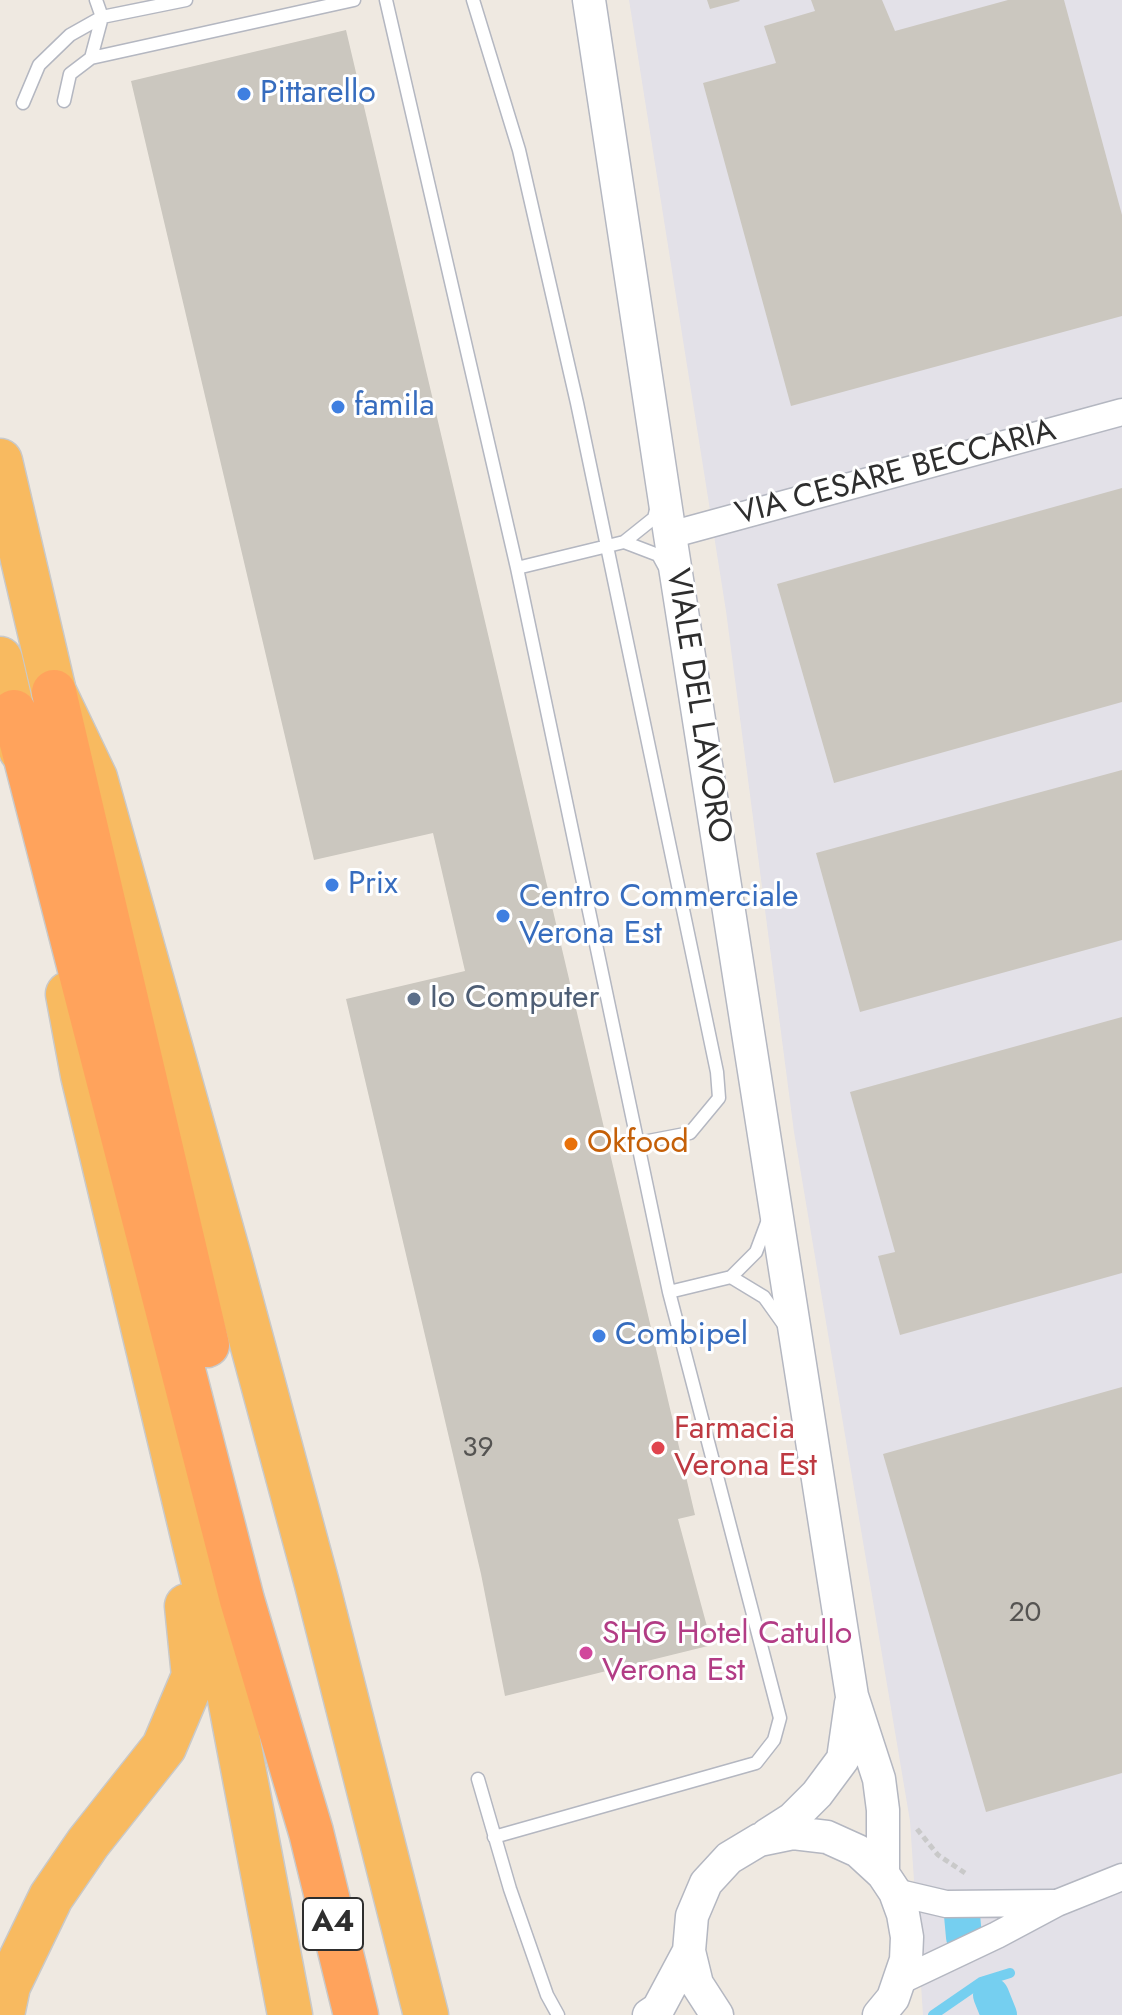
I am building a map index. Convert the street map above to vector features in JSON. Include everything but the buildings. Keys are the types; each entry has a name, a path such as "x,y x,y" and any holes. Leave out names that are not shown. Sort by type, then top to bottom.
{"highway":[{"path":"0,461 265,1596 311,1832"},
{"path":"0,659 242,1600 311,1832"},
{"path":"54,692 95,778 148,966 317,1584 426,2015"},
{"path":"2,2015 8,1986 51,1897 88,1843 164,1747 194,1676 190,1619 146,1428 14,712"},
{"path":"14,712 83,1075 223,1662 290,2015"},
{"name":"A4","path":"311,1832 356,2015"}],"street":[{"name":"VIALE DEL LAVORO","path":"588,16 852,1696 879,1779 889,1883 903,1914 907,1937 892,2002"},
{"name":"VIA CESARE BECCARIA","path":"670,535 1122,412"},
{"name":"VIALE DEL LAVORO","path":"717,2015 697,1984 689,1951 692,1916 706,1883 729,1858 792,1819 817,1794 843,1759 852,1696"},
{"name":"VIALE DEL LAVORO","path":"759,1840 793,1833 827,1837 858,1851 889,1883"},
{"path":"892,2002 1057,1903 1122,1877"},
{"path":"889,1883 946,1904 1057,1903"},
{"path":"649,2015 658,2009 689,1951"}],"lane":[{"path":"91,58 102,17 96,0"},
{"path":"23,103 39,65 70,35 102,17 186,0"},
{"path":"64,101 70,74 91,58 354,0"},
{"path":"386,0 517,568 669,1292 780,1718 774,1740 756,1763 494,1837"},
{"path":"473,0 519,150 608,546 717,1072 719,1098 690,1133 638,1143"},
{"path":"517,568 624,542 654,518 662,480"},
{"path":"624,542 658,555 680,595"},
{"path":"669,1292 731,1277 756,1252 775,1201"},
{"path":"731,1277 764,1297 797,1344"},
{"path":"478,1779 510,1889 547,1995 558,2015"}],"shaded area":[{"path":"629,0 1122,0 1122,2015 923,2015 910,1821 794,1132 726,611"}],"waterway":[{"path":"962,1915 964,1937"},
{"path":"933,2015 981,1982 1010,1973"},
{"path":"991,1995 999,2015"}],"place":[{"name":"Pittarello","path":"244,94"},
{"name":"famila","path":"338,407"},
{"name":"Prix","path":"332,885"},
{"name":"Centro Commerciale Verona Est","path":"503,916"},
{"name":"Io Computer","path":"414,999"},
{"name":"Okfood","path":"571,1144"},
{"name":"Combipel","path":"599,1336"},
{"name":"Farmacia Verona Est","path":"658,1448"},
{"name":"SHG Hotel Catullo Verona Est","path":"586,1653"}]}
